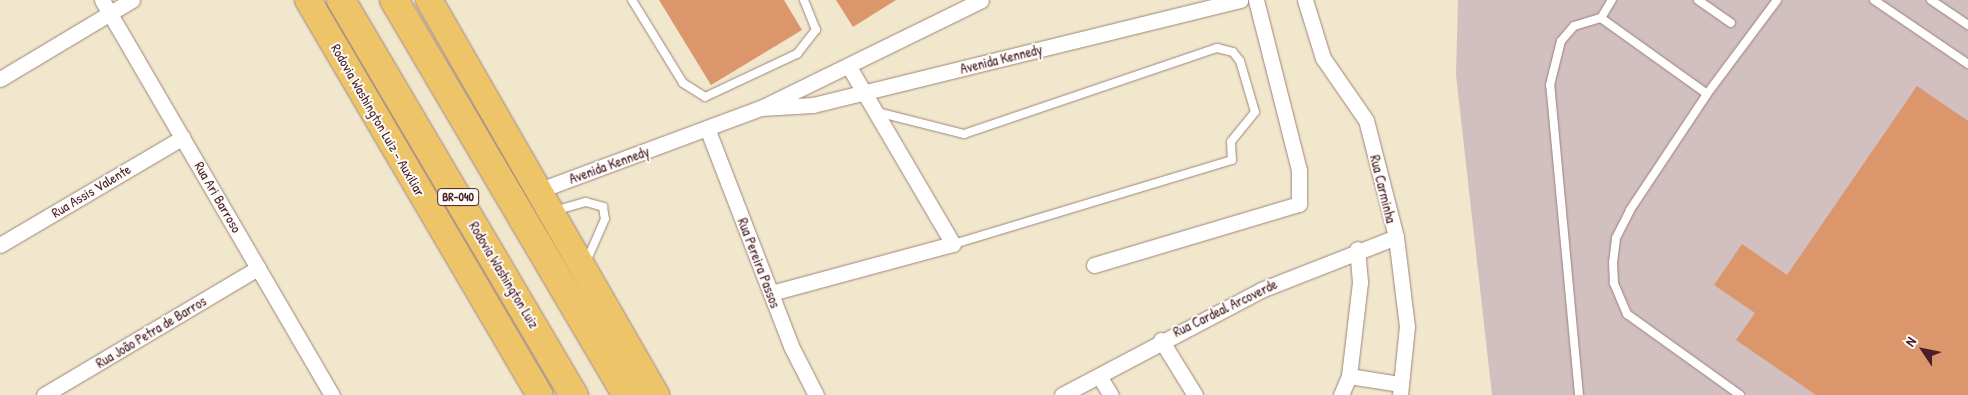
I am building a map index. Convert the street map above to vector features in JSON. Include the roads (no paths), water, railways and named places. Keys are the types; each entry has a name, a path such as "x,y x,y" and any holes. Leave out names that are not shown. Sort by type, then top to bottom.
{"highway":[{"name":"Rodovia Washington Luiz - Auxiliar","path":"308,0 540,395"},
{"name":"Rodovia Washington Luiz","path":"341,0 574,395"},
{"path":"394,0 627,395"},
{"path":"429,0 656,395"}],"street":[{"path":"0,79 106,6 132,0"},
{"name":"Avenida Kennedy","path":"546,201 707,128 762,108 849,67 981,0"},
{"name":"Avenida Kennedy","path":"762,108 797,107 862,93 1240,0"},
{"path":"1094,265 1300,204 1299,170 1256,0"},
{"name":"Rua Carminha","path":"1305,0 1322,58 1366,120 1396,238 1407,326 1400,390"},
{"name":"Rua Ari Barroso","path":"106,6 332,395"},
{"path":"771,293 953,244 873,112 849,67"},
{"name":"Rua Pereira Passos","path":"707,128 771,293 816,395"},
{"name":"Rua Assis Valente","path":"0,245 183,137"},
{"name":"Rua Cardeal Arcoverde","path":"1062,395 1161,340 1261,290 1357,249 1396,238"},
{"path":"1341,395 1349,376 1360,282 1357,249"},
{"name":"Rua João Petra de Barros","path":"44,395 258,268"},
{"path":"1161,340 1195,395"},
{"path":"1099,376 1111,395"},
{"path":"1349,376 1400,390"}],"lane":[{"path":"632,0 683,83 705,97 797,54 816,30 804,0"},
{"path":"1579,395 1550,86 1561,41 1574,26 1600,18 1612,0"},
{"path":"1698,0 1731,23"},
{"path":"1740,395 1627,314 1614,282 1616,238 1622,223 1707,94 1777,0"},
{"path":"1874,0 1968,64"},
{"path":"1932,0 1968,25"},
{"path":"1600,18 1707,94"},
{"path":"873,112 964,134 1217,48 1233,52 1240,61 1255,112 1231,142 1232,160 953,244"},
{"path":"546,201 586,202 603,207 605,219 583,268"}]}
